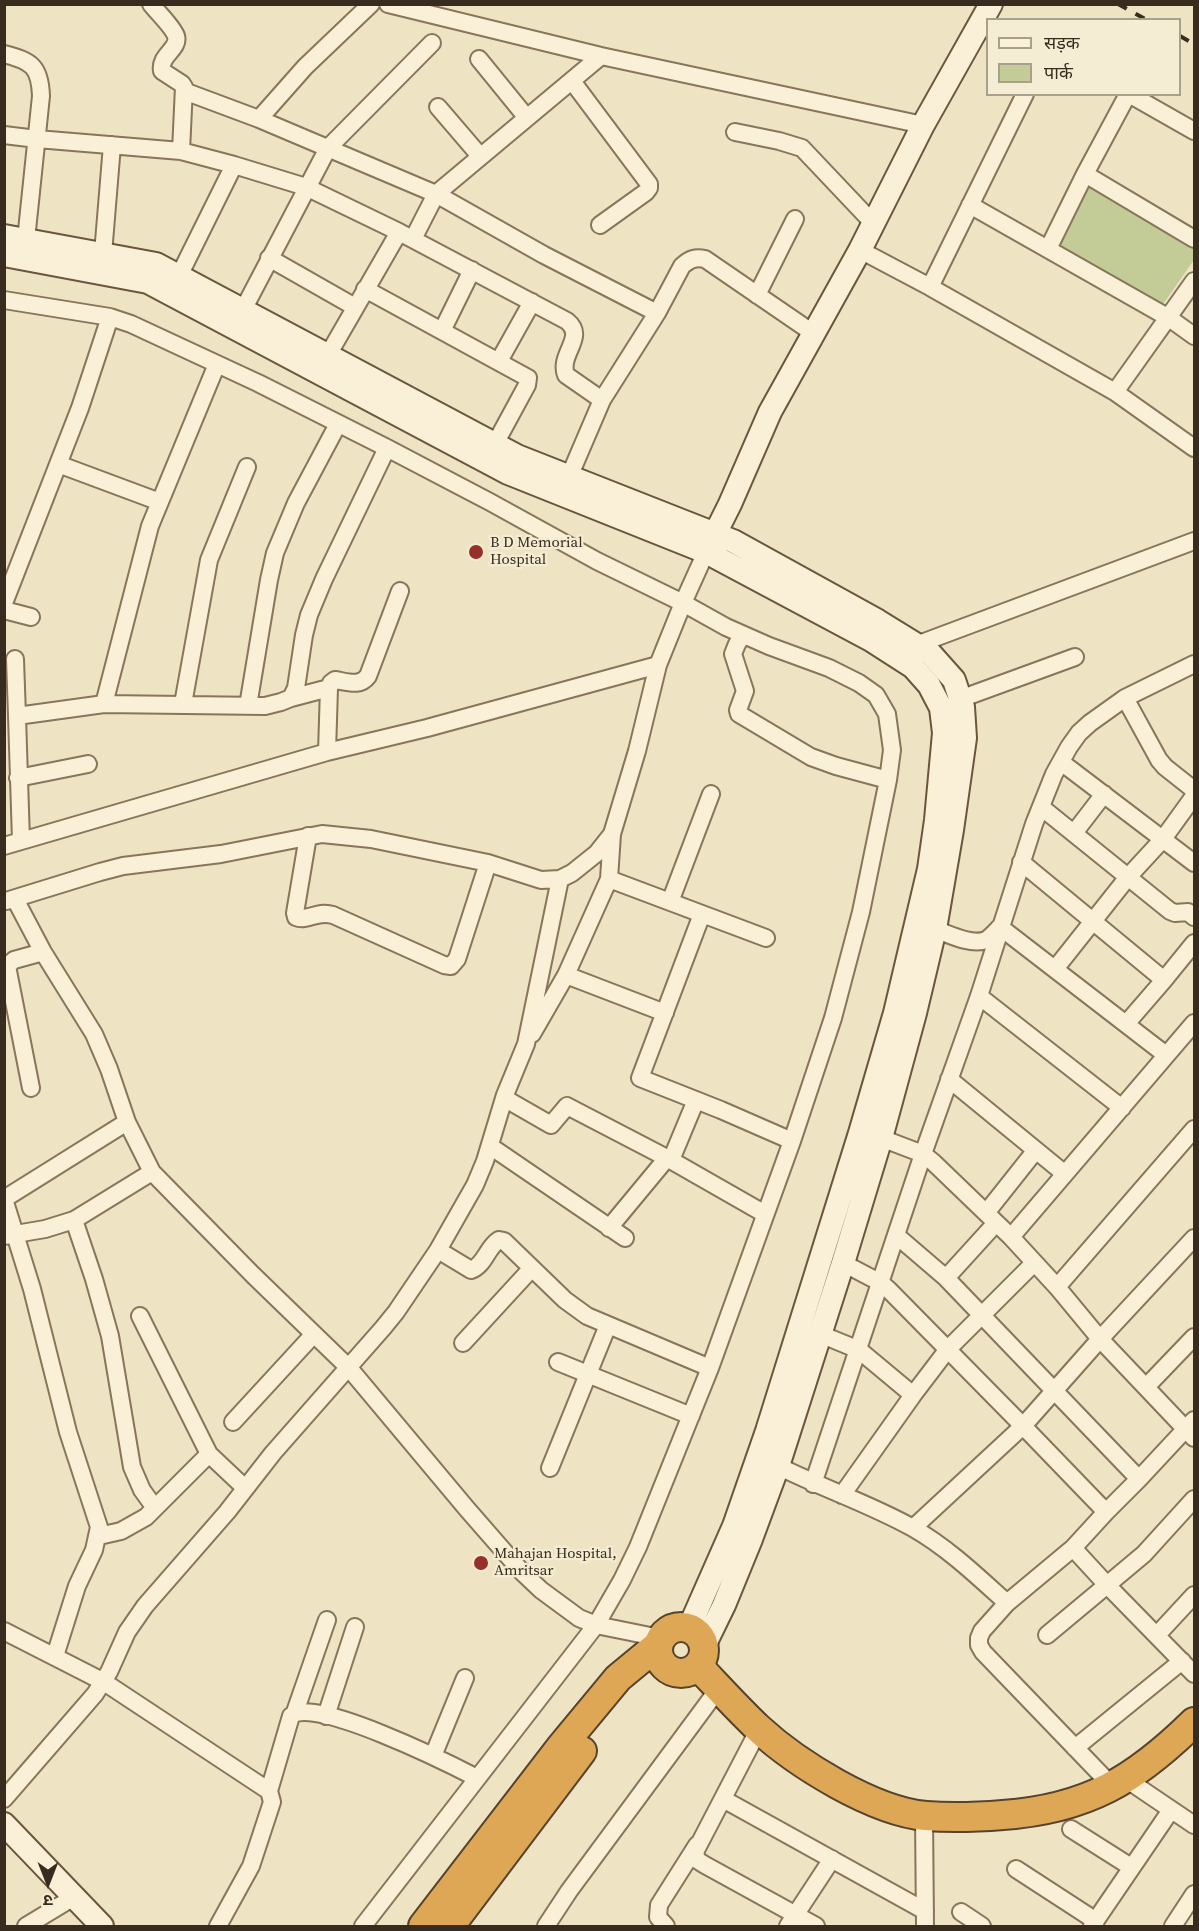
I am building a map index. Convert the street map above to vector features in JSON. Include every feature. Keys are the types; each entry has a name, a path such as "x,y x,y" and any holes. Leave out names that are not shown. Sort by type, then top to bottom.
{"highway":[{"path":"450,1926 638,1681 668,1630 678,1626 697,1647 719,1688 759,1729 819,1773 847,1788 878,1803 924,1816 978,1816 1051,1809 1078,1802 1119,1783 1189,1736"},
{"path":"659,1648 668,1669 678,1673 688,1672 697,1647"},
{"path":"423,1926 596,1704 630,1666 659,1648"}],"main road":[{"path":"711,543 770,412 860,250 923,125 991,4"},
{"path":"15,238 156,264 517,456 711,543 914,667 929,685 942,708 944,734 936,820 928,869 891,1023 850,1166 697,1647"},
{"path":"4,255 148,282 508,473 711,543 733,541 867,615 930,653 954,680 963,707 965,738 935,929 915,1013 881,1138 778,1466 752,1539 724,1605 697,1647"},
{"path":"7,1830 102,1926"}],"street":[{"path":"151,4 177,40 176,45 162,61 162,71 182,84 184,91 181,151"},
{"path":"259,119 305,67 371,4"},
{"path":"388,4 601,56 923,125"},
{"path":"243,310 328,148 432,43"},
{"path":"4,54 26,62 36,69 41,96 37,139 15,238"},
{"path":"328,355 365,289 436,194 601,56"},
{"path":"479,59 526,118"},
{"path":"572,81 649,184 646,192 600,225"},
{"path":"184,91 259,119 436,194 544,255 657,313"},
{"path":"930,287 1024,96"},
{"path":"1048,249 1085,174 1128,96"},
{"path":"1133,96 1194,131"},
{"path":"438,107 480,156"},
{"path":"735,132 802,148 873,223"},
{"path":"4,135 181,151 306,187 406,235 574,326 575,332 565,364 566,375 602,400"},
{"path":"103,254 112,145"},
{"path":"179,276 234,165"},
{"path":"1085,174 1194,239"},
{"path":"970,205 1170,318 1194,336"},
{"path":"757,295 795,219"},
{"path":"860,250 1115,392 1194,448"},
{"path":"269,258 355,307"},
{"path":"568,477 602,400 657,313 682,266 688,260 705,259 813,333"},
{"path":"442,331 472,270"},
{"path":"1115,392 1170,318 1194,281"},
{"path":"365,289 526,376 529,381 495,444"},
{"path":"4,300 110,317 131,324 217,364 387,448 597,561 743,635 829,668 859,683 876,695 887,714 892,750 888,780 861,912 833,1018 792,1141 710,1368 638,1547 596,1625 363,1926"},
{"path":"499,361 532,302"},
{"path":"4,603 84,397 110,317"},
{"path":"104,704 144,545 184,441 217,364"},
{"path":"248,706 275,553 296,503 338,424"},
{"path":"291,698 296,688 309,615 387,448"},
{"path":"58,464 160,502"},
{"path":"183,704 209,560 247,467"},
{"path":"916,645 1194,541"},
{"path":"4,1799 77,1717 104,1682 121,1642 134,1620 273,1453 396,1312 438,1250 475,1185 490,1146 504,1098 526,1044 566,975 609,879 612,834 637,751 658,665 682,603 711,543"},
{"path":"327,752 331,683 335,680 360,683 368,676 400,591"},
{"path":"4,610 31,617"},
{"path":"743,635 733,654 745,688 738,710 739,714 811,757 888,780"},
{"path":"960,699 1075,657"},
{"path":"15,659 18,778 13,844 327,752 427,728 658,665"},
{"path":"813,1484 923,1155 979,996 1021,862 1041,807 1061,762 1079,733 1090,723 1125,698 1194,664"},
{"path":"18,716 104,704 265,706 329,688"},
{"path":"1125,698 1159,760 1194,790"},
{"path":"1061,762 1194,863"},
{"path":"18,778 88,764"},
{"path":"670,902 711,794"},
{"path":"1074,833 1104,794"},
{"path":"1055,969 1128,877 1163,839 1194,796"},
{"path":"1041,807 1173,913 1186,911 1194,917"},
{"path":"612,834 597,853 572,873 551,881 488,863 335,834 308,836 237,851 123,866 10,900 94,1034 102,1050 127,1122 152,1172 349,1368 467,1509 522,1572 541,1590 579,1618 659,1648"},
{"path":"308,836 296,917 304,919 322,913 333,915 444,965 451,966 455,963 488,863"},
{"path":"1021,862 1164,980"},
{"path":"526,1044 560,879"},
{"path":"609,879 766,938"},
{"path":"702,914 640,1078 792,1141"},
{"path":"935,929 980,941 987,939 1000,927"},
{"path":"1000,927 1166,1055"},
{"path":"1126,1024 1194,943"},
{"path":"31,1088 7,966 14,960 43,952"},
{"path":"566,975 665,1013"},
{"path":"979,996 1122,1108"},
{"path":"1011,1237 1194,1023"},
{"path":"949,1079 1065,1174"},
{"path":"504,1098 551,1125 567,1106 669,1159 765,1214"},
{"path":"609,1228 669,1159 696,1100"},
{"path":"55,1656 77,1586 99,1536 97,1518 68,1432 10,1235 4,1199 127,1122"},
{"path":"1057,1287 1194,1129"},
{"path":"881,1138 923,1155 933,1162 1011,1237 1100,1339 1146,1387 1192,1429 1139,1479 1073,1548 1007,1603 982,1631 979,1645 982,1652 1075,1748 1119,1783 1171,1810 1194,1825"},
{"path":"490,1146 624,1238"},
{"path":"946,1278 991,1218 1036,1150"},
{"path":"10,1235 45,1229 74,1220 152,1172"},
{"path":"74,1220 97,1287 110,1336 132,1467 142,1490 155,1508"},
{"path":"897,1236 946,1278 1139,1479"},
{"path":"913,1528 1023,1426 1194,1238"},
{"path":"438,1250 471,1270 480,1264 494,1243 499,1240 509,1245 575,1308 587,1316 710,1368"},
{"path":"843,1263 881,1283 1106,1512"},
{"path":"842,1495 948,1349 1035,1263"},
{"path":"463,1343 532,1268"},
{"path":"140,1316 209,1454 245,1488"},
{"path":"550,1468 608,1325"},
{"path":"233,1422 314,1334"},
{"path":"820,1334 859,1350 913,1395"},
{"path":"1146,1387 1194,1337"},
{"path":"558,1362 691,1416"},
{"path":"99,1536 121,1531 146,1517 209,1454"},
{"path":"778,1466 913,1528 962,1563 1007,1603"},
{"path":"1047,1635 1144,1554 1194,1498"},
{"path":"1073,1548 1194,1674"},
{"path":"1157,1635 1194,1595"},
{"path":"218,1926 251,1866 272,1803 269,1791 291,1716 295,1712 327,1620"},
{"path":"326,1716 355,1627"},
{"path":"4,1631 104,1682 269,1791"},
{"path":"1075,1748 1182,1661"},
{"path":"433,1756 465,1678"},
{"path":"546,1926 569,1891 719,1688"},
{"path":"295,1712 302,1711 326,1716 384,1735 477,1778"},
{"path":"666,1926 658,1917 658,1905 698,1844 759,1729"},
{"path":"723,1799 832,1859 925,1919"},
{"path":"1016,1869 1094,1924 1171,1810"},
{"path":"924,1816 925,1919"},
{"path":"1071,1829 1131,1867"},
{"path":"698,1844 695,1852 698,1860 791,1921 816,1926"},
{"path":"791,1921 832,1859"},
{"path":"1173,1926 1194,1894"},
{"path":"26,1926 74,1897"},
{"path":"961,1912 982,1926"}],"green space":[{"path":"1089,183 1194,246 1194,260 1161,307 1053,250"}],"railway":[{"path":"1118,4 1143,18"},
{"path":"1181,37 1194,44"}],"place":[{"name":"B D Memorial Hospital","path":"476,552"},
{"name":"Mahajan Hospital, Amritsar","path":"481,1563"}]}
